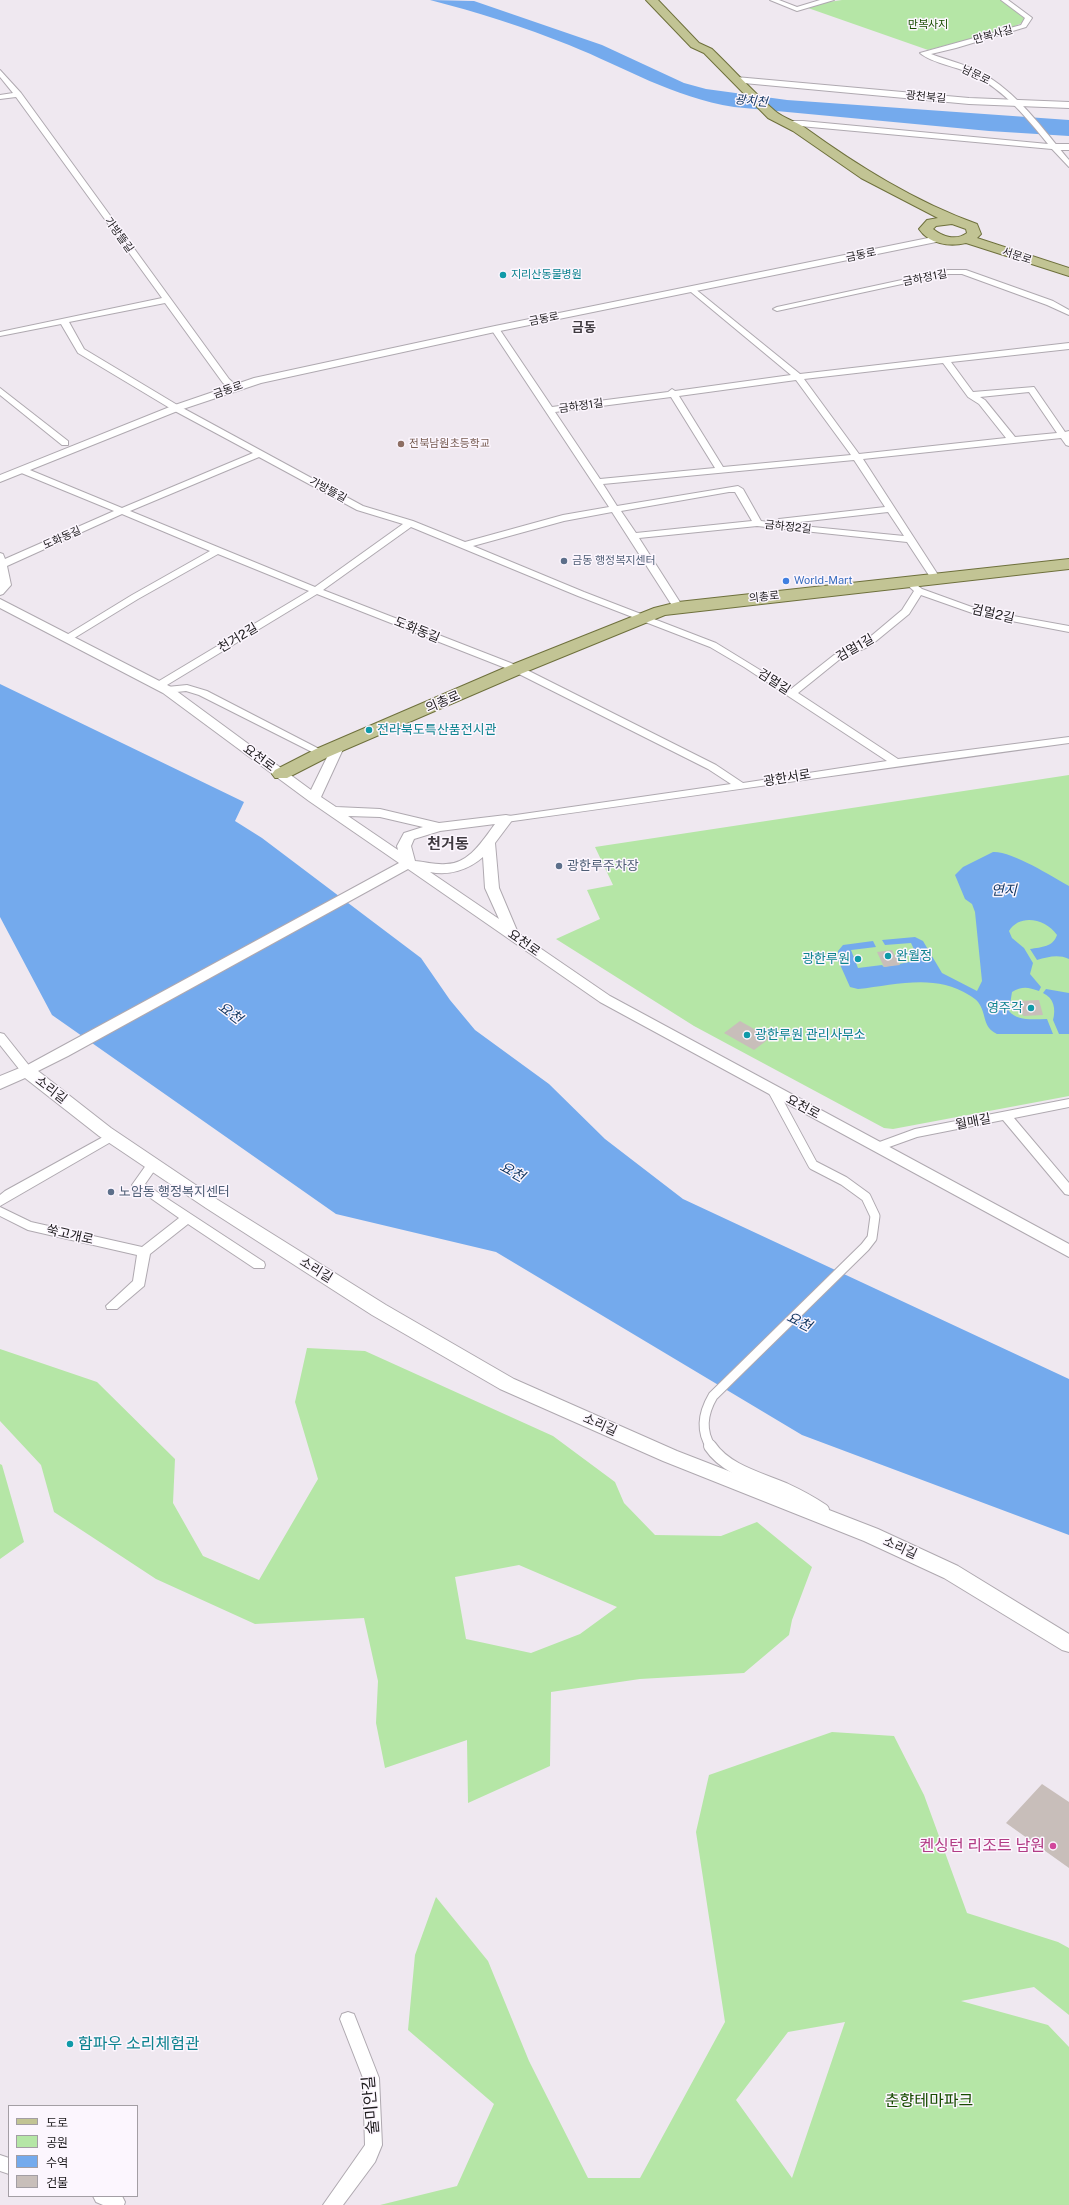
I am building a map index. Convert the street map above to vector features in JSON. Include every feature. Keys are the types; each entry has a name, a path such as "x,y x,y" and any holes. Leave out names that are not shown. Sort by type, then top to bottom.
{"main road":[{"path":"652,0 695,46 708,51 772,115 783,118 853,168 910,200 953,220"},
{"path":"666,0 708,44 708,51"},
{"path":"772,115 770,120 840,171 932,232"},
{"path":"840,171 853,168"},
{"name":"금동로","path":"953,220 968,224 970,235 952,241 932,232 938,221 953,220"},
{"name":"서문로","path":"970,235 1069,263"},
{"name":"서문로","path":"970,235 1069,272"},
{"name":"의총로","path":"281,774 322,753 642,617 678,607 914,586 935,578 1069,564"},
{"path":"0,1083 27,1071"},
{"name":"소리길","path":"27,1071 112,1136 212,1204 379,1310 507,1384 670,1456 861,1532 951,1572 1069,1644"}],"street":[{"path":"773,0 797,9 810,4 831,0"},
{"name":"만복사길","path":"923,53 954,47 1024,26 1029,18 1004,0"},
{"name":"남문로","path":"923,53 976,73 990,81 1022,111 1051,145"},
{"name":"가방뜰길","path":"0,72 166,300 230,384"},
{"name":"광천북길","path":"736,80 1014,103 1069,105"},
{"name":"광천북길","path":"749,92 765,86 784,84"},
{"path":"1003,92 1055,104"},
{"path":"0,97 18,95"},
{"path":"789,123 1069,147"},
{"path":"1051,145 1069,165"},
{"name":"금동로","path":"0,479 176,408 230,384 495,329 694,290 932,232"},
{"name":"금동로","path":"0,468 167,402 299,362 932,232"},
{"name":"금하정1길","path":"776,309 948,272 963,272 1050,303 1069,313"},
{"path":"694,290 798,377 857,457 935,578"},
{"path":"0,334 166,300"},
{"path":"63,320 81,351 176,408"},
{"path":"495,329 551,410"},
{"name":"금하정1길","path":"597,482 551,410 672,392 1069,346"},
{"path":"945,360 971,395 982,402 1013,441"},
{"path":"971,395 1031,389 1066,435 1069,443"},
{"path":"0,391 65,443"},
{"path":"672,392 721,471"},
{"name":"가방뜰길","path":"176,408 360,508 410,523 581,594 642,617"},
{"path":"678,607 597,482 721,471 1066,435"},
{"name":"도화동길","path":"1,562 261,453"},
{"name":"도화동길","path":"22,470 518,670"},
{"name":"금하정2길","path":"614,508 738,489 758,524 911,540"},
{"path":"466,545 563,518 614,508"},
{"path":"633,536 890,509"},
{"path":"317,590 410,523"},
{"path":"68,638 135,597 219,550"},
{"path":"0,592 6,585 1,562"},
{"name":"검멀2길","path":"914,586 978,612 1069,629"},
{"name":"검멀1길","path":"792,694 837,657 867,644 906,612 914,586"},
{"name":"천거2길","path":"162,688 317,590"},
{"name":"요천로","path":"0,603 162,688 314,798 605,999 1069,1251"},
{"name":"검멀길","path":"642,617 713,645 792,694 897,763"},
{"path":"518,670 706,764 741,786"},
{"path":"162,688 186,688 203,693 322,753"},
{"name":"광한서로","path":"506,818 741,786 825,772 1069,740"},
{"path":"314,798 338,747"},
{"path":"333,811 380,813 438,827"},
{"path":"409,863 405,854 405,840 409,836 438,827 506,818"},
{"path":"0,1037 27,1071 63,1053 409,863 432,869 453,869 466,863 488,843 506,818"},
{"path":"488,843 492,888 512,934"},
{"path":"773,1091 813,1165 861,1191 871,1206 874,1216 872,1238 865,1247 713,1396 706,1406 702,1422 705,1436 718,1456 729,1464 796,1494 861,1532"},
{"name":"월매길","path":"878,1147 915,1133 1069,1103"},
{"path":"1005,1116 1069,1191"},
{"path":"0,1202 9,1194 112,1136"},
{"path":"153,1164 138,1185 259,1265"},
{"name":"쑥고개로","path":"0,1211 28,1226 144,1252"},
{"path":"112,1306 139,1283 144,1252 188,1218"},
{"name":"술미안길","path":"332,2205 369,2156 374,2145 371,2078 348,2019"},
{"path":"104,2197 116,2202 115,2205"}],"green space":[{"name":"만복사지","path":"842,0 1002,0 1024,18 1024,22 1008,29 928,50 808,8 815,4"},
{"path":"1069,775 1069,1096 893,1129 884,1128 694,1026 556,939 600,919 587,890 613,885 595,847"},
{"path":"307,1348 365,1351 553,1436 615,1482 624,1503 655,1535 721,1536 757,1522 812,1567 792,1620 789,1635 744,1673 640,1679 551,1692 550,1766 468,1803 467,1740 385,1768 376,1723 378,1681 364,1618 255,1624 156,1579 54,1512 41,1465 0,1421 0,1349 97,1382 175,1459 173,1503 203,1556 259,1580 318,1479 295,1402","holes":["519,1565 617,1607 580,1634 531,1653 466,1639 455,1577"]},
{"path":"0,1464 2,1465 24,1542 0,1559"},
{"name":"춘향테마파크","path":"832,1732 894,1736 924,1795 967,1913 1058,1942 1069,1948 1069,2015 1034,1987 961,2001 1048,2025 1069,2047 1069,2205 380,2205 457,2186 494,2104 408,2030 415,1955 436,1897 488,1961 529,2061 588,2178 640,2178 725,2022 696,1832 709,1775","holes":["845,2022 792,2178 736,2100 788,2032"]}],"water":[{"name":"광치천","path":"430,0 474,1 602,45 684,83 706,89 787,100 1069,120 1069,136 989,131 734,107 711,102 670,89 569,45 518,26"},
{"name":"요천","path":"0,684 244,802 235,821 262,838 421,958 450,1000 475,1030 549,1084 605,1139 683,1199 1069,1379 1069,1535 802,1435 496,1252 336,1214 52,1015 0,917"},
{"name":"연지","path":"993,852 1010,855 1069,886 1069,959 1057,956 1037,960 1030,949 1043,947 1050,944 1057,935 1052,929 1040,922 1026,920 1014,925 1009,931 1012,938 1024,948 1033,963 1030,974 1041,987 1039,991 1025,988 1012,992 1009,1011 1017,1017 1047,1019 1053,1034 997,1034 989,1028 981,1007 976,1000 956,988 943,984 915,982 858,989 850,987 838,960 838,951 843,945 873,941 876,947 851,950 858,968 882,965 884,967 919,960 911,943 885,945 882,940 915,937 923,941 942,973 977,991 982,981 975,912 972,904 965,899 955,875 963,867"},
{"path":"1046,989 1069,993 1069,1034 1059,1034 1053,1020 1054,1008 1052,1001 1043,993"}],"building":[{"path":"892,950 900,965 884,967 877,952"},
{"name":"영주각","path":"1039,1000 1043,1015 1023,1016 1019,1001"},
{"name":"광한루원 관리사무소","path":"740,1021 770,1038 754,1050 724,1033"},
{"name":"켄싱턴 리조트 남원","path":"1042,1784 1069,1802 1069,1868 1006,1823"}],"place":[{"name":"지리산동물병원","path":"503,275"},
{"name":"전북남원초등학교","path":"401,444"},
{"name":"금동 행정복지센터","path":"564,561"},
{"name":"World-Mart","path":"786,581"},
{"name":"전라북도특산품전시관","path":"369,730"},
{"name":"광한루주차장","path":"559,866"},
{"name":"완월정","path":"888,956"},
{"name":"광한루원","path":"858,959"},
{"name":"영주각","path":"1031,1008"},
{"name":"광한루원 관리사무소","path":"747,1035"},
{"name":"노암동 행정복지센터","path":"111,1192"},
{"name":"켄싱턴 리조트 남원","path":"1053,1846"},
{"name":"함파우 소리체험관","path":"70,2044"}],"district":[{"name":"금동","path":"584,328"},
{"name":"천거동","path":"448,844"}]}
